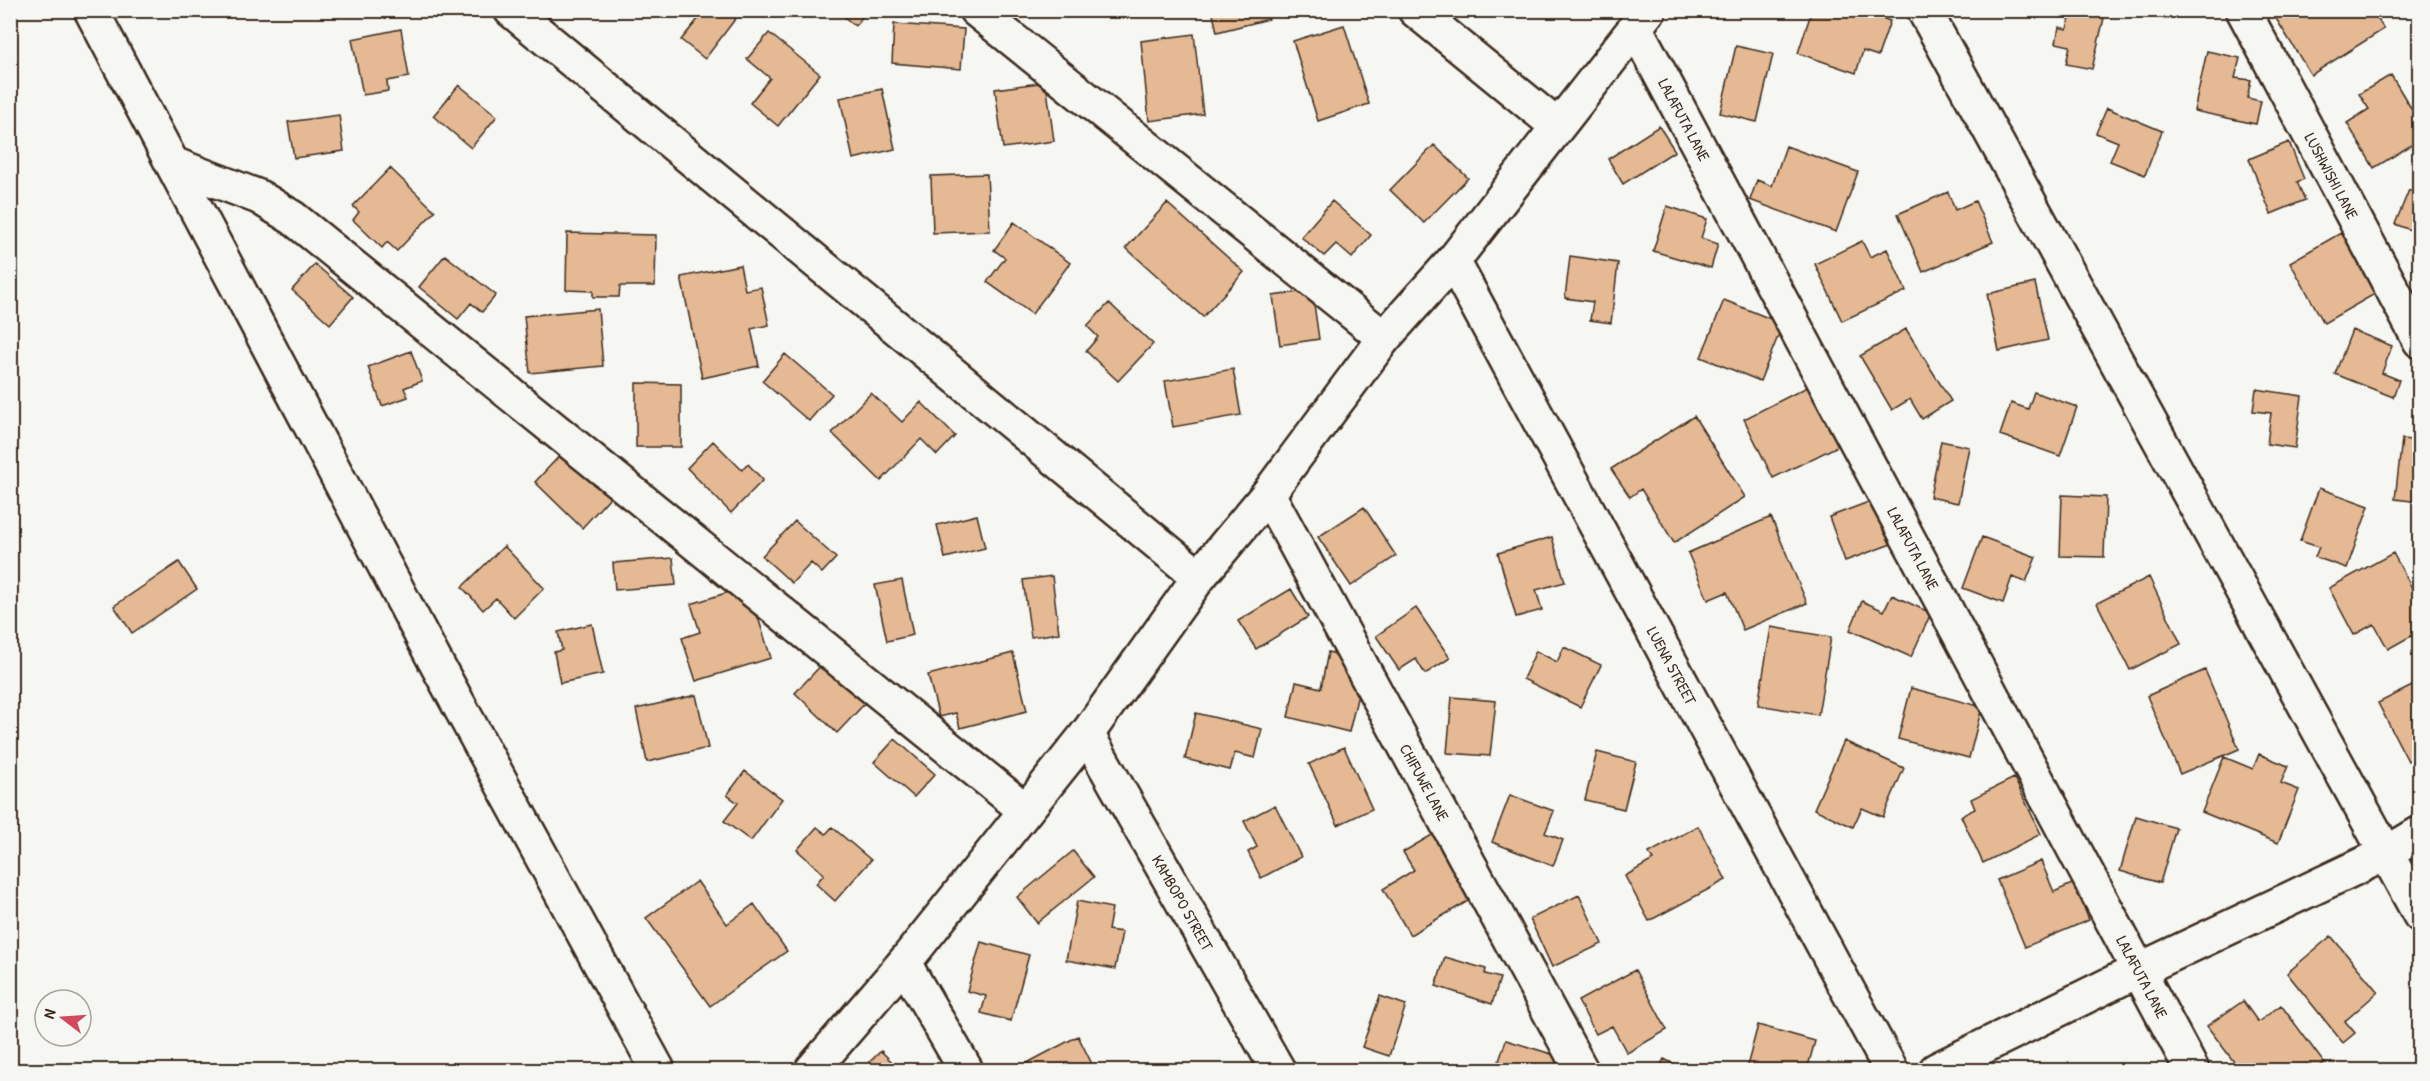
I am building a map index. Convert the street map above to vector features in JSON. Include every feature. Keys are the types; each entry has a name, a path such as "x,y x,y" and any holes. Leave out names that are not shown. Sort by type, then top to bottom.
{"street":[{"path":"91,10 435,661 658,1071"},
{"path":"511,10 1198,577"},
{"path":"976,10 1384,338"},
{"path":"1415,10 1557,126"},
{"path":"1924,10 2420,915"},
{"name":"LUSHWISHI LANE","path":"2243,10 2420,341"},
{"path":"812,1071 904,963 1087,734 1198,577 1268,494 1384,338 1453,261 1642,19"},
{"name":"LALAFUTA LANE","path":"1642,19 2193,1071"},
{"path":"173,164 259,197 293,218 1025,810"},
{"name":"LUENA STREET","path":"1453,261 1891,1071"},
{"name":"CHIFUWE LANE","path":"1268,494 1581,1071"},
{"name":"KAMBOPO STREET","path":"1087,734 1278,1071"},
{"path":"1936,1071 2139,970 2387,853 2420,833"},
{"path":"904,963 966,1071"}],"building":[{"path":"690,10 742,10 705,59 681,40 699,18"},
{"path":"836,10 868,10 855,26"},
{"path":"1212,10 1267,10 1269,19 1217,32"},
{"path":"1812,10 1858,10 1890,21 1878,56 1863,51 1856,73 1798,53"},
{"path":"2072,10 2104,18 2092,69 2066,64 2070,46 2056,43 2059,27 2067,29"},
{"path":"2286,10 2372,10 2384,29 2311,75 2275,17"},
{"path":"894,24 964,29 961,69 892,63"},
{"path":"1344,25 1369,104 1318,121 1293,41"},
{"path":"401,29 409,77 387,81 388,91 363,95 352,39"},
{"path":"769,33 820,74 778,126 750,103 770,78 747,59"},
{"path":"1194,34 1203,114 1149,121 1141,41"},
{"path":"1736,46 1773,54 1757,122 1720,113"},
{"path":"2207,51 2240,58 2235,78 2251,80 2247,98 2261,101 2256,124 2194,111"},
{"path":"2391,75 2420,123 2420,140 2374,168 2347,123 2369,109 2359,94"},
{"path":"1046,82 1054,141 1003,148 995,89"},
{"path":"459,85 497,116 471,148 433,116"},
{"path":"882,89 895,149 853,159 840,98"},
{"path":"2107,108 2162,131 2145,175 2110,161 2118,142 2096,133"},
{"path":"339,115 344,151 294,158 288,122"},
{"path":"1659,126 1675,151 1623,184 1608,159"},
{"path":"2289,142 2304,179 2297,182 2305,200 2271,214 2249,159"},
{"path":"1434,145 1468,178 1424,223 1390,190"},
{"path":"1786,146 1858,172 1836,232 1750,200 1757,180 1772,186"},
{"path":"390,168 435,211 397,251 387,242 382,248 353,220 359,212 353,206"},
{"path":"987,174 990,231 933,233 931,176"},
{"path":"2409,190 2420,194 2420,234 2395,224"},
{"path":"1948,192 1955,210 1975,201 1993,242 1923,272 1898,214"},
{"path":"1332,201 1371,235 1352,258 1336,244 1324,256 1301,237"},
{"path":"1167,203 1244,272 1203,317 1126,248"},
{"path":"1667,206 1707,219 1701,238 1718,244 1711,268 1653,251"},
{"path":"1014,222 1070,263 1032,314 987,282 1005,258 994,250"},
{"path":"2346,230 2380,291 2324,323 2290,262"},
{"path":"567,233 656,235 655,286 620,286 619,297 593,297 593,291 566,290"},
{"path":"1862,241 1870,257 1887,249 1906,291 1842,321 1815,264"},
{"path":"445,255 496,295 482,312 471,303 458,319 419,287"},
{"path":"1570,256 1618,263 1611,323 1590,320 1593,302 1565,298"},
{"path":"315,264 353,297 330,324 292,290"},
{"path":"740,265 745,290 761,287 769,325 751,329 759,366 702,378 681,277"},
{"path":"2035,283 2048,340 1999,351 1987,294"},
{"path":"1312,290 1319,339 1280,345 1273,296"},
{"path":"1724,300 1783,324 1760,381 1701,357"},
{"path":"1109,303 1153,344 1118,381 1086,351 1098,337 1087,326"},
{"path":"598,309 603,366 530,373 524,316"},
{"path":"1906,329 1951,401 1922,419 1910,399 1892,410 1860,356"},
{"path":"2352,330 2392,346 2382,373 2399,380 2393,397 2335,374"},
{"path":"411,351 422,381 404,388 408,397 382,406 368,367"},
{"path":"785,354 832,394 809,421 762,381"},
{"path":"1233,369 1241,415 1173,427 1165,381"},
{"path":"636,383 681,384 681,447 636,447"},
{"path":"1811,385 1840,445 1773,478 1744,419"},
{"path":"2256,389 2302,396 2295,448 2267,444 2271,413 2253,411"},
{"path":"2034,392 2077,407 2060,456 2000,435 2011,403 2028,409"},
{"path":"871,393 902,422 921,402 955,436 937,455 921,439 881,481 832,433"},
{"path":"1694,416 1745,497 1674,543 1641,489 1630,497 1611,469"},
{"path":"2402,439 2420,441 2420,502 2395,499"},
{"path":"713,441 742,470 748,464 763,480 731,513 687,468"},
{"path":"1941,441 1969,447 1958,503 1930,497"},
{"path":"565,450 612,495 582,528 535,482"},
{"path":"2319,488 2369,506 2347,568 2315,557 2319,547 2300,541"},
{"path":"2062,495 2106,497 2104,557 2060,556"},
{"path":"1879,498 1894,543 1845,561 1829,517"},
{"path":"1364,507 1396,556 1351,586 1318,537"},
{"path":"977,515 985,548 945,558 937,525"},
{"path":"1771,517 1807,603 1743,630 1727,592 1708,600 1688,553"},
{"path":"795,521 836,558 822,573 811,563 792,583 762,556"},
{"path":"1552,537 1565,582 1536,590 1542,610 1516,617 1498,553"},
{"path":"1982,537 2036,557 2026,582 2012,577 2003,603 1963,588"},
{"path":"504,546 544,588 514,618 496,598 483,610 462,587"},
{"path":"2393,553 2420,603 2420,631 2388,649 2374,624 2354,635 2329,588"},
{"path":"673,558 676,585 615,590 613,563"},
{"path":"179,562 197,589 132,633 114,606"},
{"path":"1052,576 1059,633 1031,637 1023,580"},
{"path":"2149,577 2181,644 2130,670 2097,603"},
{"path":"902,580 913,635 887,641 875,585"},
{"path":"748,586 771,658 696,681 682,638 700,632 691,604"},
{"path":"1291,589 1308,617 1256,649 1238,621"},
{"path":"1892,595 1931,613 1911,657 1850,630 1862,601 1884,611"},
{"path":"1416,608 1450,658 1425,674 1416,659 1399,670 1376,636"},
{"path":"592,624 603,674 560,683 554,652 562,650 558,632"},
{"path":"1771,627 1831,637 1818,715 1758,705"},
{"path":"1564,647 1601,665 1580,707 1523,679 1536,651 1557,662"},
{"path":"1328,652 1366,661 1349,732 1288,717 1296,682 1321,688"},
{"path":"1013,653 1027,711 960,728 956,713 939,717 928,675"},
{"path":"826,660 868,700 837,733 795,693"},
{"path":"2205,670 2239,749 2180,774 2147,696"},
{"path":"2420,682 2420,755 2408,761 2378,703"},
{"path":"1911,688 1982,707 1969,758 1898,739"},
{"path":"696,695 708,748 647,762 636,709"},
{"path":"1452,697 1496,701 1490,756 1447,753"},
{"path":"1196,713 1262,729 1255,758 1235,753 1230,770 1185,759"},
{"path":"895,739 935,774 914,797 874,762"},
{"path":"1844,741 1904,768 1883,817 1862,808 1853,827 1814,809"},
{"path":"1344,747 1372,809 1338,825 1309,764"},
{"path":"1597,752 1636,762 1624,809 1585,800"},
{"path":"2259,754 2288,766 2281,783 2299,790 2278,843 2202,812 2224,757 2253,769"},
{"path":"745,771 782,799 751,841 724,821 738,803 727,795"},
{"path":"2014,778 2041,834 1983,863 1961,816 1975,809 1971,799"},
{"path":"1510,795 1554,811 1545,833 1563,840 1553,866 1492,842"},
{"path":"1275,805 1301,857 1261,878 1248,852 1257,847 1244,821"},
{"path":"2136,816 2176,828 2160,883 2120,871"},
{"path":"1698,826 1726,880 1649,921 1625,876 1653,860 1649,853"},
{"path":"817,827 826,834 832,827 871,860 835,901 816,884 824,874 797,850"},
{"path":"1437,832 1475,897 1410,935 1383,889 1414,870 1403,852"},
{"path":"1073,851 1094,877 1037,923 1017,897"},
{"path":"2041,861 2054,892 2074,883 2089,920 2025,947 1997,880"},
{"path":"697,881 727,924 754,904 787,951 710,1006 646,918"},
{"path":"1579,895 1602,944 1552,967 1530,919"},
{"path":"1077,901 1112,908 1108,930 1122,932 1115,969 1066,960"},
{"path":"2331,936 2378,992 2345,1021 2355,1033 2343,1043 2287,973"},
{"path":"981,942 1029,955 1011,1021 981,1013 986,996 967,991"},
{"path":"1445,957 1486,969 1485,974 1500,978 1492,1004 1436,986"},
{"path":"1635,970 1667,1030 1627,1053 1612,1026 1596,1034 1578,1001"},
{"path":"1380,996 1406,1005 1389,1056 1362,1047"},
{"path":"2243,1001 2258,1022 2281,1005 2324,1063 2314,1070 2257,1070 2254,1067 2249,1070 2240,1070 2207,1026"},
{"path":"1758,1025 1815,1041 1807,1070 1746,1070"},
{"path":"1078,1036 1092,1064 1080,1070 1014,1070"},
{"path":"1506,1040 1558,1056 1553,1070 1496,1070"},
{"path":"881,1051 900,1070 861,1070"},
{"path":"1664,1059 1686,1070 1658,1070"}]}
